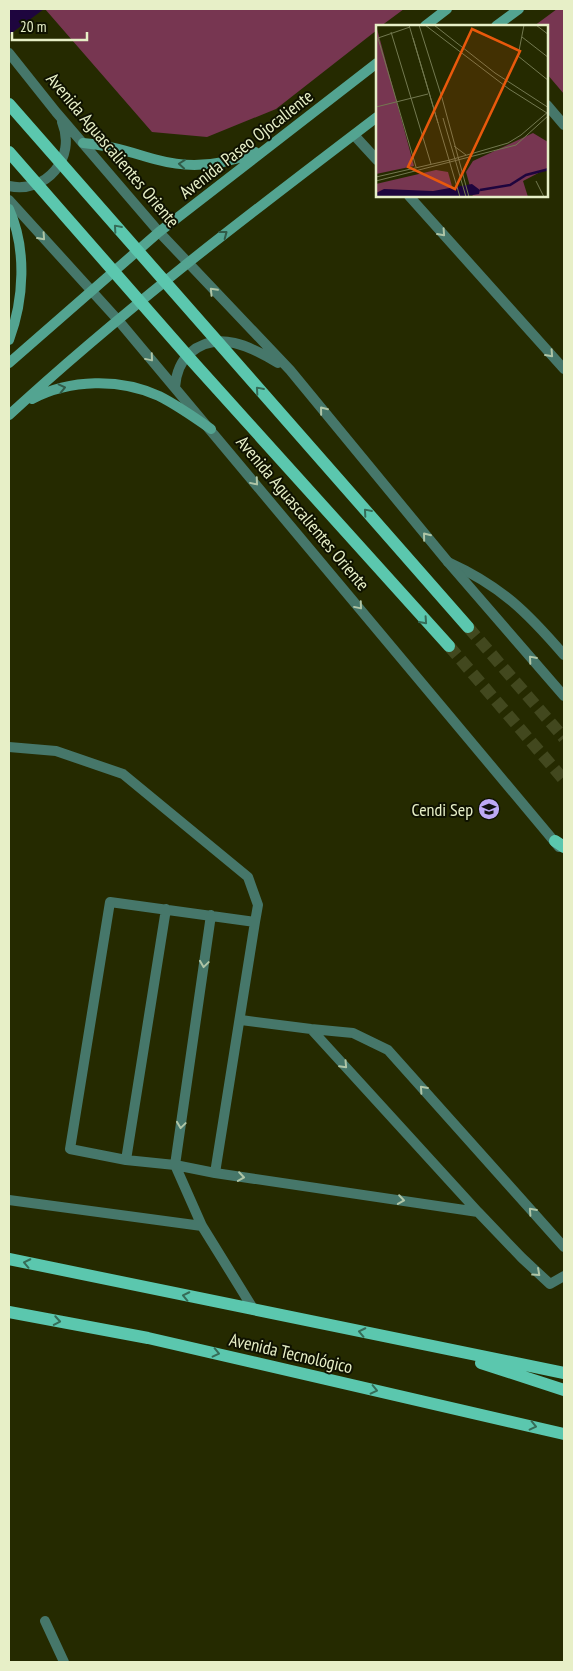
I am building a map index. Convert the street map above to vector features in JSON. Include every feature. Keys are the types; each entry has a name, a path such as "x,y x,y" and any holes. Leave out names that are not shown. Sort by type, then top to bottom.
{"main road":[{"path":"426,25 447,9"},
{"path":"497,25 519,9"},
{"name":"Avenida Paseo Ojocaliente","path":"9,364 90,290 159,232 376,64"},
{"path":"9,104 468,627"},
{"path":"9,415 186,263 376,118"},
{"path":"83,143 112,146 178,164 199,165 220,163 240,158 260,150 278,139"},
{"name":"Avenida Aguascalientes Oriente","path":"9,152 193,362 449,646"},
{"path":"9,209 21,261 21,285 18,307 9,340"},
{"path":"18,407 54,390 74,385 94,383 115,384 137,388 157,395 177,405 210,429"},
{"name":"Avenida Tecnológico","path":"9,1259 564,1373"},
{"name":"Avenida Tecnológico","path":"9,1312 148,1338 564,1434"},
{"path":"417,1343 564,1390"}],"street":[{"name":"Avenida Aguascalientes Oriente","path":"9,54 186,263 290,370 448,562 564,696"},
{"path":"548,106 564,124"},
{"path":"9,186 28,187 39,184 50,177 57,169 63,159 66,136 58,114"},
{"path":"354,135 376,159"},
{"path":"411,198 564,369"},
{"name":"Avenida Aguascalientes Oriente","path":"9,200 118,320 175,387 560,844 564,853"},
{"path":"175,387 175,379 184,358 194,350 210,342 227,341 248,347 290,370"},
{"name":"Avenida Aguascalientes Oriente","path":"448,562 474,574 504,594 527,613 564,655"},
{"path":"9,747 56,751 123,774 248,877 258,905 215,1173"},
{"path":"255,922 110,902 70,1149 126,1160 176,1165 215,1173 478,1212"},
{"path":"126,1160 166,909"},
{"path":"211,916 176,1165 202,1226 254,1310"},
{"path":"241,1020 311,1030 353,1033 388,1050 564,1247"},
{"path":"311,1030 522,1258 550,1284 564,1276"},
{"path":"9,1200 202,1226"},
{"path":"45,1621 64,1662"}],"shaded area":[{"path":"9,9 44,9 9,35"},
{"path":"45,9 404,9 382,25 376,25 376,31 276,109 207,137 152,132"},
{"path":"557,9 564,9 564,94 548,75 548,25 535,25"}],"tunnel":[{"path":"468,627 564,738"},
{"path":"449,646 564,780"}],"place":[{"name":"Cendi Sep","path":"489,809"}]}
